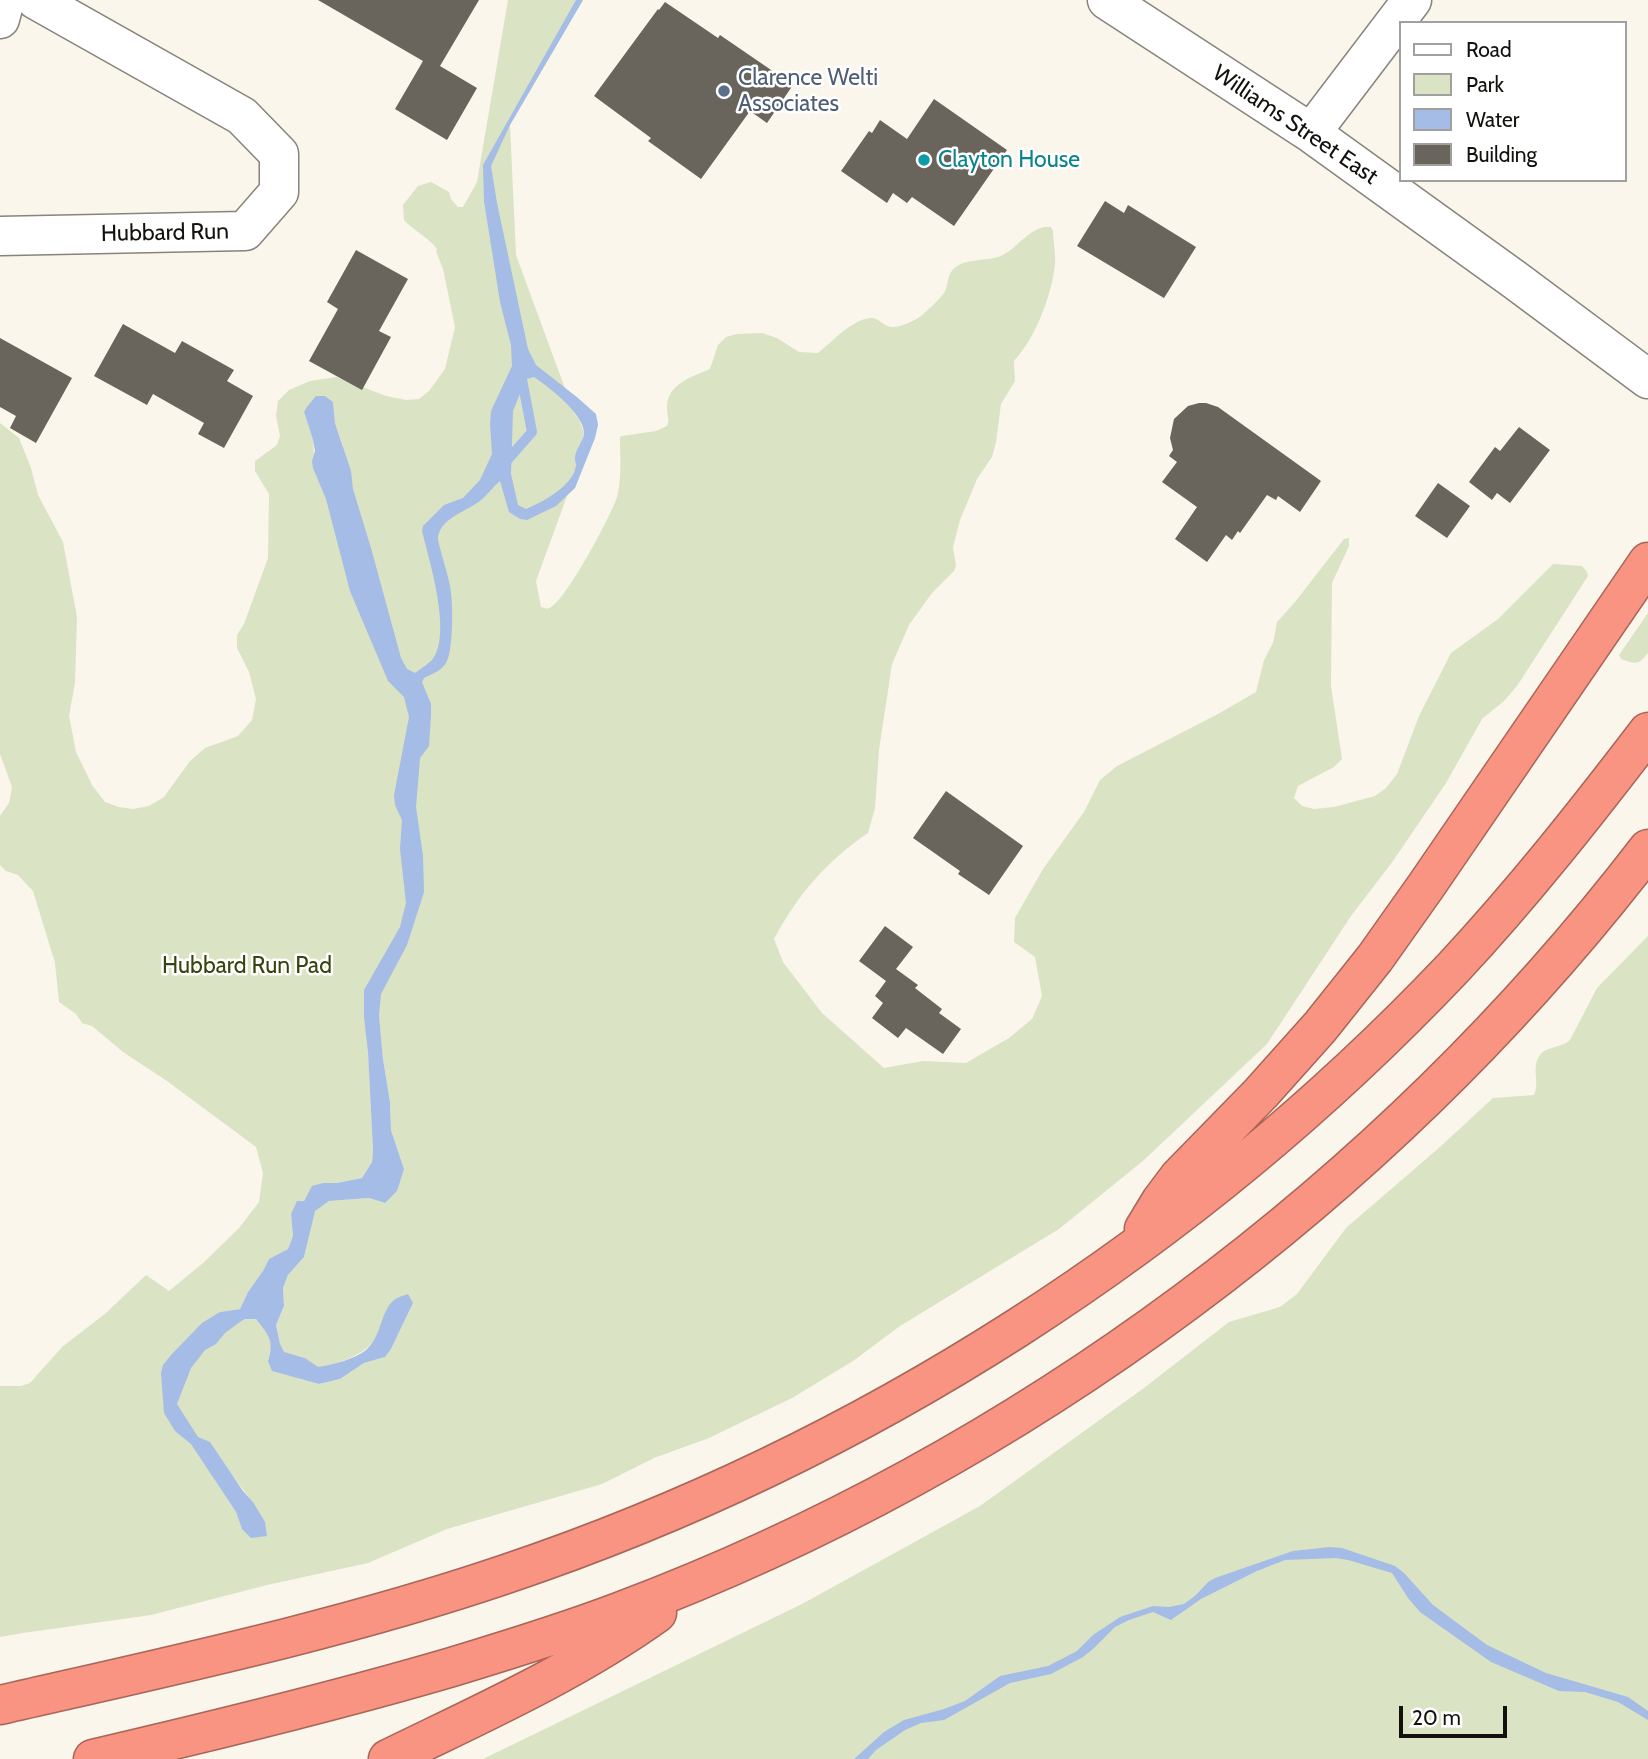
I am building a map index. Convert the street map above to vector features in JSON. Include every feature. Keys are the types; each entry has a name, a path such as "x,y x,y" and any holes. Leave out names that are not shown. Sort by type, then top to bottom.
{"highway":[{"path":"1135,1248 1147,1223 1179,1177 1312,1037 1375,958 1648,562"},
{"path":"0,1704 254,1647 424,1601 508,1574 650,1520 749,1477 897,1401 1053,1305 1135,1248 1291,1123 1401,1021 1454,967 1561,844 1648,732"},
{"path":"93,1759 394,1684 615,1614 779,1546 859,1507 1015,1419 1158,1323 1225,1273 1343,1174 1497,1026 1563,953 1648,849"},
{"path":"388,1759 593,1656 630,1633 698,1581"}],"street":[{"path":"0,19 5,0"},
{"name":"Hubbard Run","path":"0,236 245,231 279,192 279,154 243,116 36,0"},
{"name":"Williams Street East","path":"1107,0 1311,133 1648,379"},
{"path":"1311,133 1412,0"}],"green space":[{"name":"Hubbard Run Pad","path":"508,0 583,0 510,125 516,255 574,413 584,433 565,497 567,496 536,581 541,607 546,608 551,607 567,589 588,556 613,507 620,482 620,437 656,431 667,426 668,400 671,393 681,383 710,369 718,345 726,337 762,333 777,338 799,352 818,353 850,326 865,319 874,318 891,327 915,320 942,295 955,267 1001,256 1037,229 1051,227 1053,231 1055,265 1050,290 1036,329 1014,361 1015,381 1001,404 992,457 977,479 960,520 953,547 956,566 909,625 892,664 879,750 875,808 868,833 839,855 803,893 774,939 783,962 822,1013 884,1068 923,1061 966,1063 1009,1038 1032,1019 1042,996 1035,957 1014,942 1015,918 1043,869 1084,812 1100,780 1117,766 1256,692 1264,660 1273,643 1277,622 1344,539 1349,538 1349,546 1332,583 1331,686 1342,759 1334,767 1298,786 1294,798 1302,806 1314,809 1334,807 1375,796 1386,788 1397,774 1419,716 1451,653 1498,619 1553,564 1582,566 1588,576 1517,686 1482,719 1446,783 1393,861 1351,916 1267,1044 1144,1160 1059,1229 900,1326 853,1361 792,1398 709,1438 654,1458 602,1484 447,1529 368,1563 267,1585 151,1615 0,1637 0,1386 30,1383 62,1347 106,1313 146,1275 169,1291 239,1228 259,1202 263,1173 256,1147 123,1052 92,1026 82,1023 76,1014 59,1002 55,963 33,891 18,875 6,871 0,865 0,816 9,803 12,787 0,754 0,423 19,438 38,495 63,542 77,617 75,683 69,716 76,752 92,785 105,802 133,809 149,806 164,797 190,761 205,748 238,736 252,720 256,699 249,672 237,648 237,635 244,624 268,558 269,494 255,471 255,461 277,445 280,436 276,416 278,401 289,390 310,381 337,377 386,396 406,400 419,399 429,391 445,369 455,327 437,249 404,220 403,205 418,186 431,182 449,192 458,207 463,207 477,182","holes":["333,402 335,423 343,446 314,454 313,440 304,412","379,1018 391,1130 404,1169 385,1203 369,1198 329,1201 314,1211 304,1257 288,1275 283,1288 284,1306 276,1325 280,1345 283,1352 305,1358 318,1368 336,1363 362,1352 369,1346 380,1331 387,1309 413,1303 385,1357 364,1363 340,1379 319,1384 281,1373 268,1360 271,1342 256,1319 240,1322 220,1312 240,1309 269,1259 288,1249 293,1236 291,1214 304,1201 311,1188 323,1183 362,1178 372,1162 368,1048","233,1476 258,1511 267,1536 242,1529 236,1512 215,1480"]},
{"path":"1648,613 1648,653 1636,663 1621,659 1619,655"},
{"path":"1648,936 1648,1759 483,1759 802,1604 980,1506 1144,1388 1229,1322 1280,1307 1297,1294 1346,1228 1493,1098 1534,1095 1537,1059 1546,1050 1570,1040 1597,988"}],"water":[{"path":"576,0 583,0 510,125 491,166 528,349 536,365 596,414 598,425 575,488 556,506 527,520 520,519 509,512 500,481 480,501 447,521 439,533 438,540 451,593 452,630 446,663 422,682 431,704 429,746 420,758 416,807 423,856 424,892 407,945 381,994 379,1015 391,1130 404,1169 397,1191 385,1203 369,1198 329,1201 315,1211 304,1257 288,1275 283,1288 284,1306 276,1325 280,1344 284,1352 305,1358 318,1367 343,1361 366,1350 378,1332 389,1306 395,1300 408,1294 413,1303 385,1357 364,1363 340,1379 319,1384 272,1371 268,1361 271,1348 269,1338 256,1319 245,1319 225,1333 216,1344 205,1350 191,1368 177,1404 198,1437 210,1442 265,1522 267,1536 251,1538 242,1529 236,1512 191,1444 175,1431 164,1413 161,1373 163,1365 171,1355 202,1323 220,1312 240,1309 269,1259 288,1249 293,1236 291,1214 297,1201 304,1201 312,1186 362,1178 372,1162 364,990 400,927 406,903 400,849 402,820 394,795 409,717 404,697 388,681 350,591 326,499 313,468 315,451 304,412 316,396 325,396 333,402 335,423 351,471 353,489 401,658 407,669 415,673 432,660 438,648 440,633 434,578 423,526 444,505 463,498 480,480 492,454 491,411 512,366 511,345 500,302 484,201 483,165","holes":["534,377 572,409 584,433 575,455 575,469 568,482 547,498 526,509 518,505 511,474 513,411 526,379"]},
{"path":"1342,1548 1395,1566 1433,1605 1487,1645 1546,1673 1628,1697 1648,1711 1648,1720 1618,1702 1585,1692 1559,1691 1491,1662 1420,1612 1392,1573 1336,1558 1285,1560 1201,1599 1171,1620 1153,1612 1129,1620 1115,1627 1083,1657 1051,1674 1010,1683 944,1720 921,1723 905,1730 876,1750 868,1759 854,1759 884,1732 904,1720 965,1701 1000,1676 1048,1666 1077,1651 1093,1635 1120,1617 1153,1606 1184,1604 1215,1578 1293,1551"}],"building":[{"path":"318,0 479,0 440,66 477,88 447,140 395,109 423,61"},
{"name":"Clarence Welti Associates","path":"665,2 718,38 720,35 793,85 767,123 750,111 701,179 648,141 651,138 594,96"},
{"name":"Clayton House","path":"934,99 1007,150 954,226 912,197 907,203 893,193 887,203 841,171 880,120 907,139"},
{"path":"1105,201 1124,213 1128,205 1196,247 1164,298 1077,246"},
{"path":"356,250 408,279 379,331 391,337 362,390 309,361 338,309 327,302"},
{"path":"123,324 175,353 182,341 234,370 227,381 253,396 224,448 198,434 204,423 153,394 147,405 94,376"},
{"path":"0,338 72,378 36,443 10,428 16,416 0,407"},
{"path":"1199,403 1218,407 1321,481 1300,512 1278,496 1276,500 1267,495 1240,533 1238,531 1232,540 1226,535 1207,562 1175,539 1197,507 1162,482 1177,462 1169,456 1173,450 1170,438 1174,419 1188,406"},
{"path":"1519,427 1550,450 1510,503 1497,493 1492,500 1469,482 1495,447 1500,451"},
{"path":"1438,483 1470,506 1447,538 1415,516"},
{"path":"946,791 1023,846 989,895 913,838"},
{"path":"885,926 913,947 896,969 918,985 915,988 942,1009 939,1013 961,1029 943,1054 906,1028 898,1038 872,1018 883,1003 875,996 886,981 859,961"}],"waterway":[{"path":"503,465 532,432 521,374"}],"place":[{"name":"Clarence Welti Associates","path":"724,91"},
{"name":"Clayton House","path":"924,160"}]}
